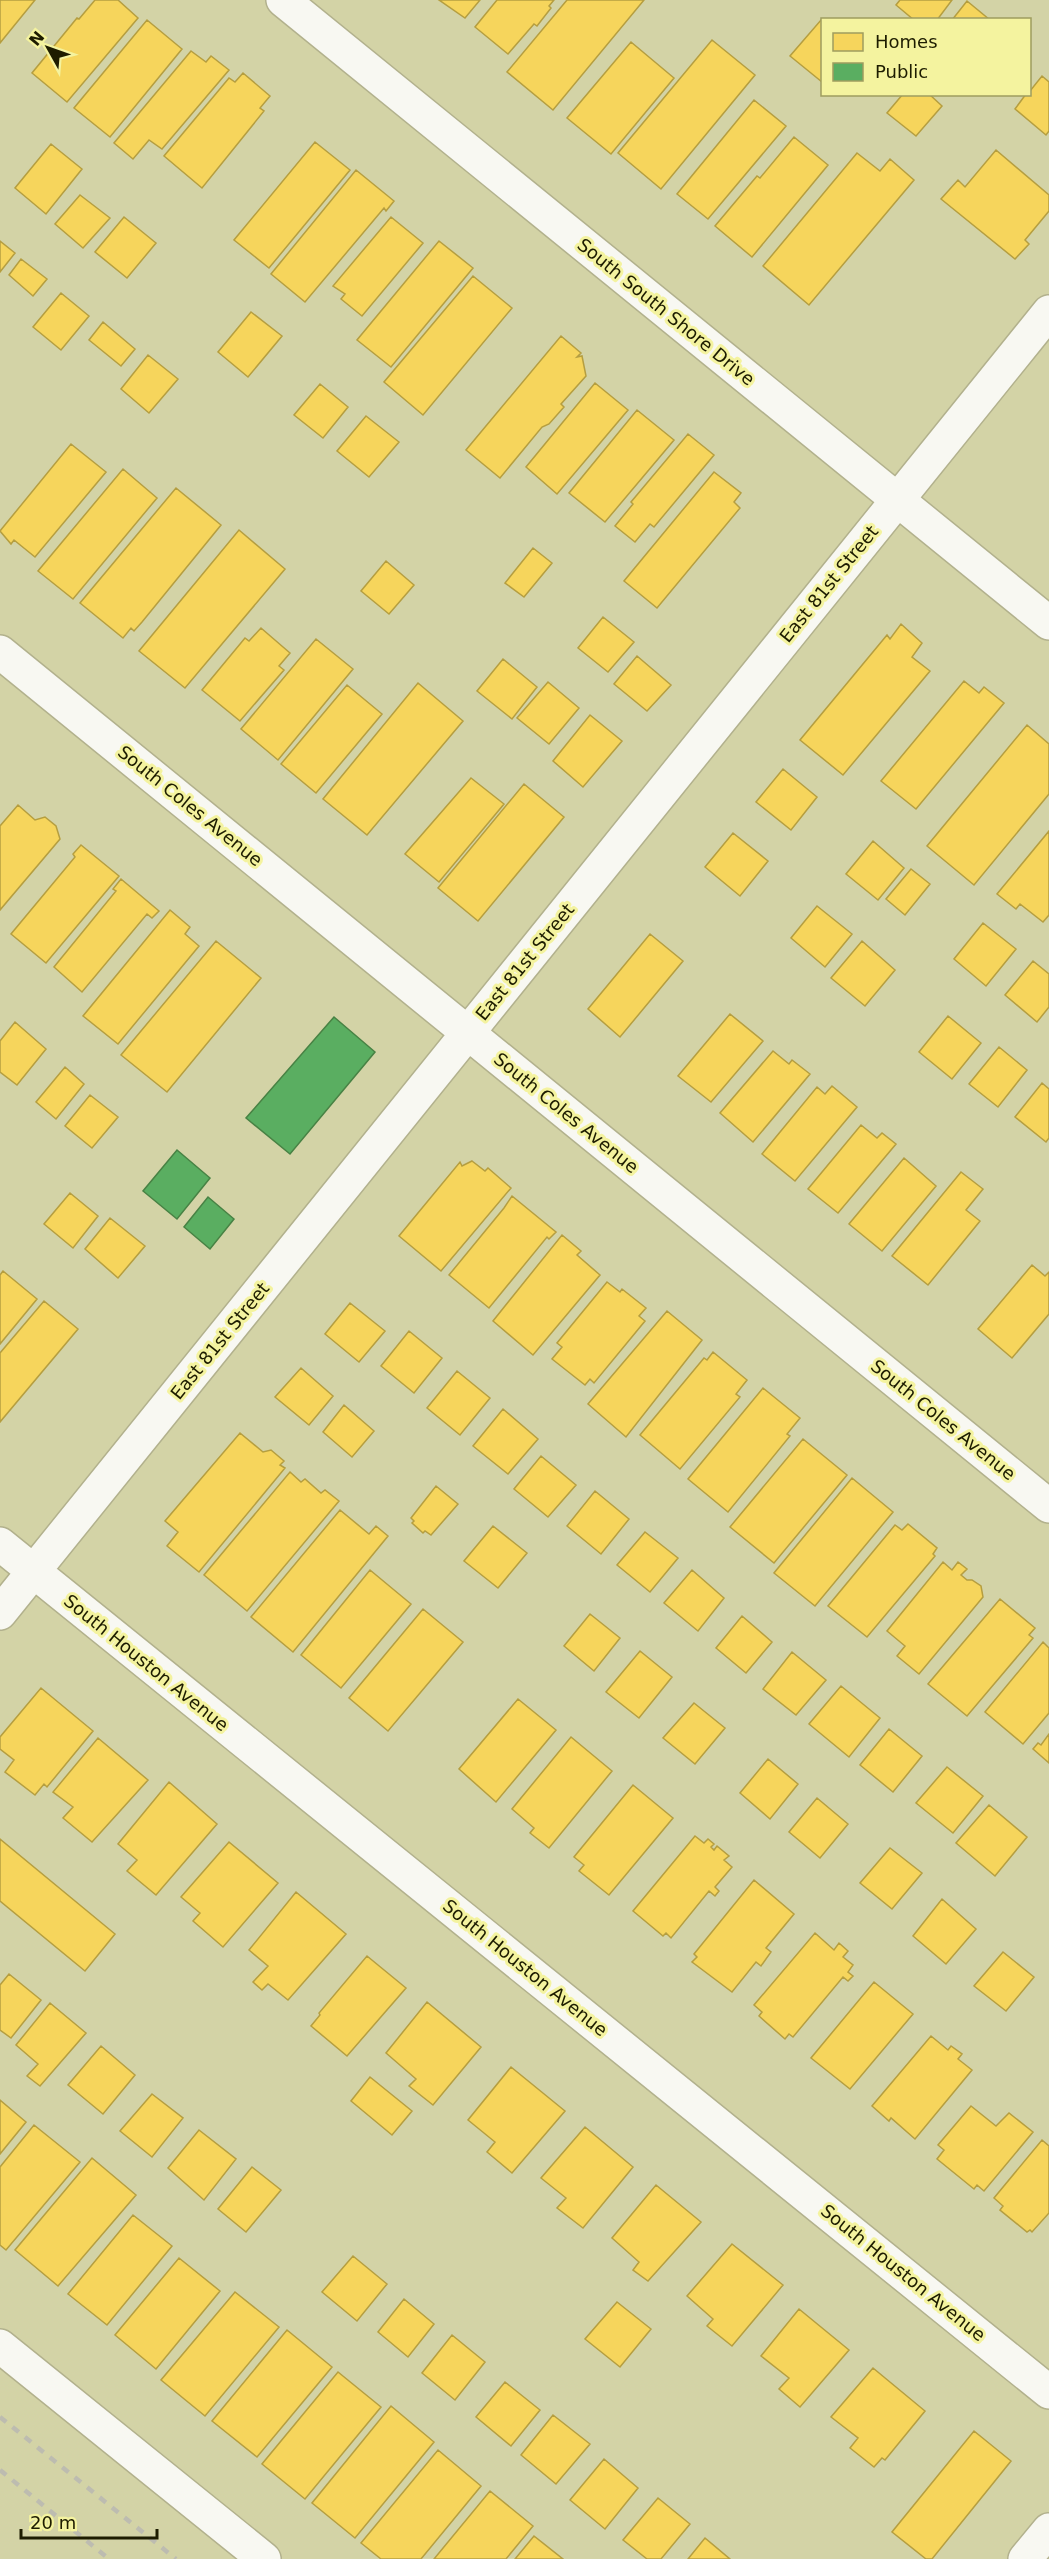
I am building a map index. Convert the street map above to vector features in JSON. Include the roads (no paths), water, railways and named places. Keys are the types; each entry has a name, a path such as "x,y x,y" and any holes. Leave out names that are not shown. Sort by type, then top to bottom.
{"street":[{"name":"South South Shore Drive","path":"283,0 1049,623"},
{"name":"East 81st Street","path":"0,1613 1049,312"},
{"name":"South Coles Avenue","path":"0,652 1049,1506"},
{"name":"South Houston Avenue","path":"0,1544 1049,2392"},
{"path":"0,2346 264,2559"},
{"path":"1025,2559 1049,2530"}],"railway":[{"path":"0,2417 176,2559"},
{"path":"0,2470 109,2559"}]}
